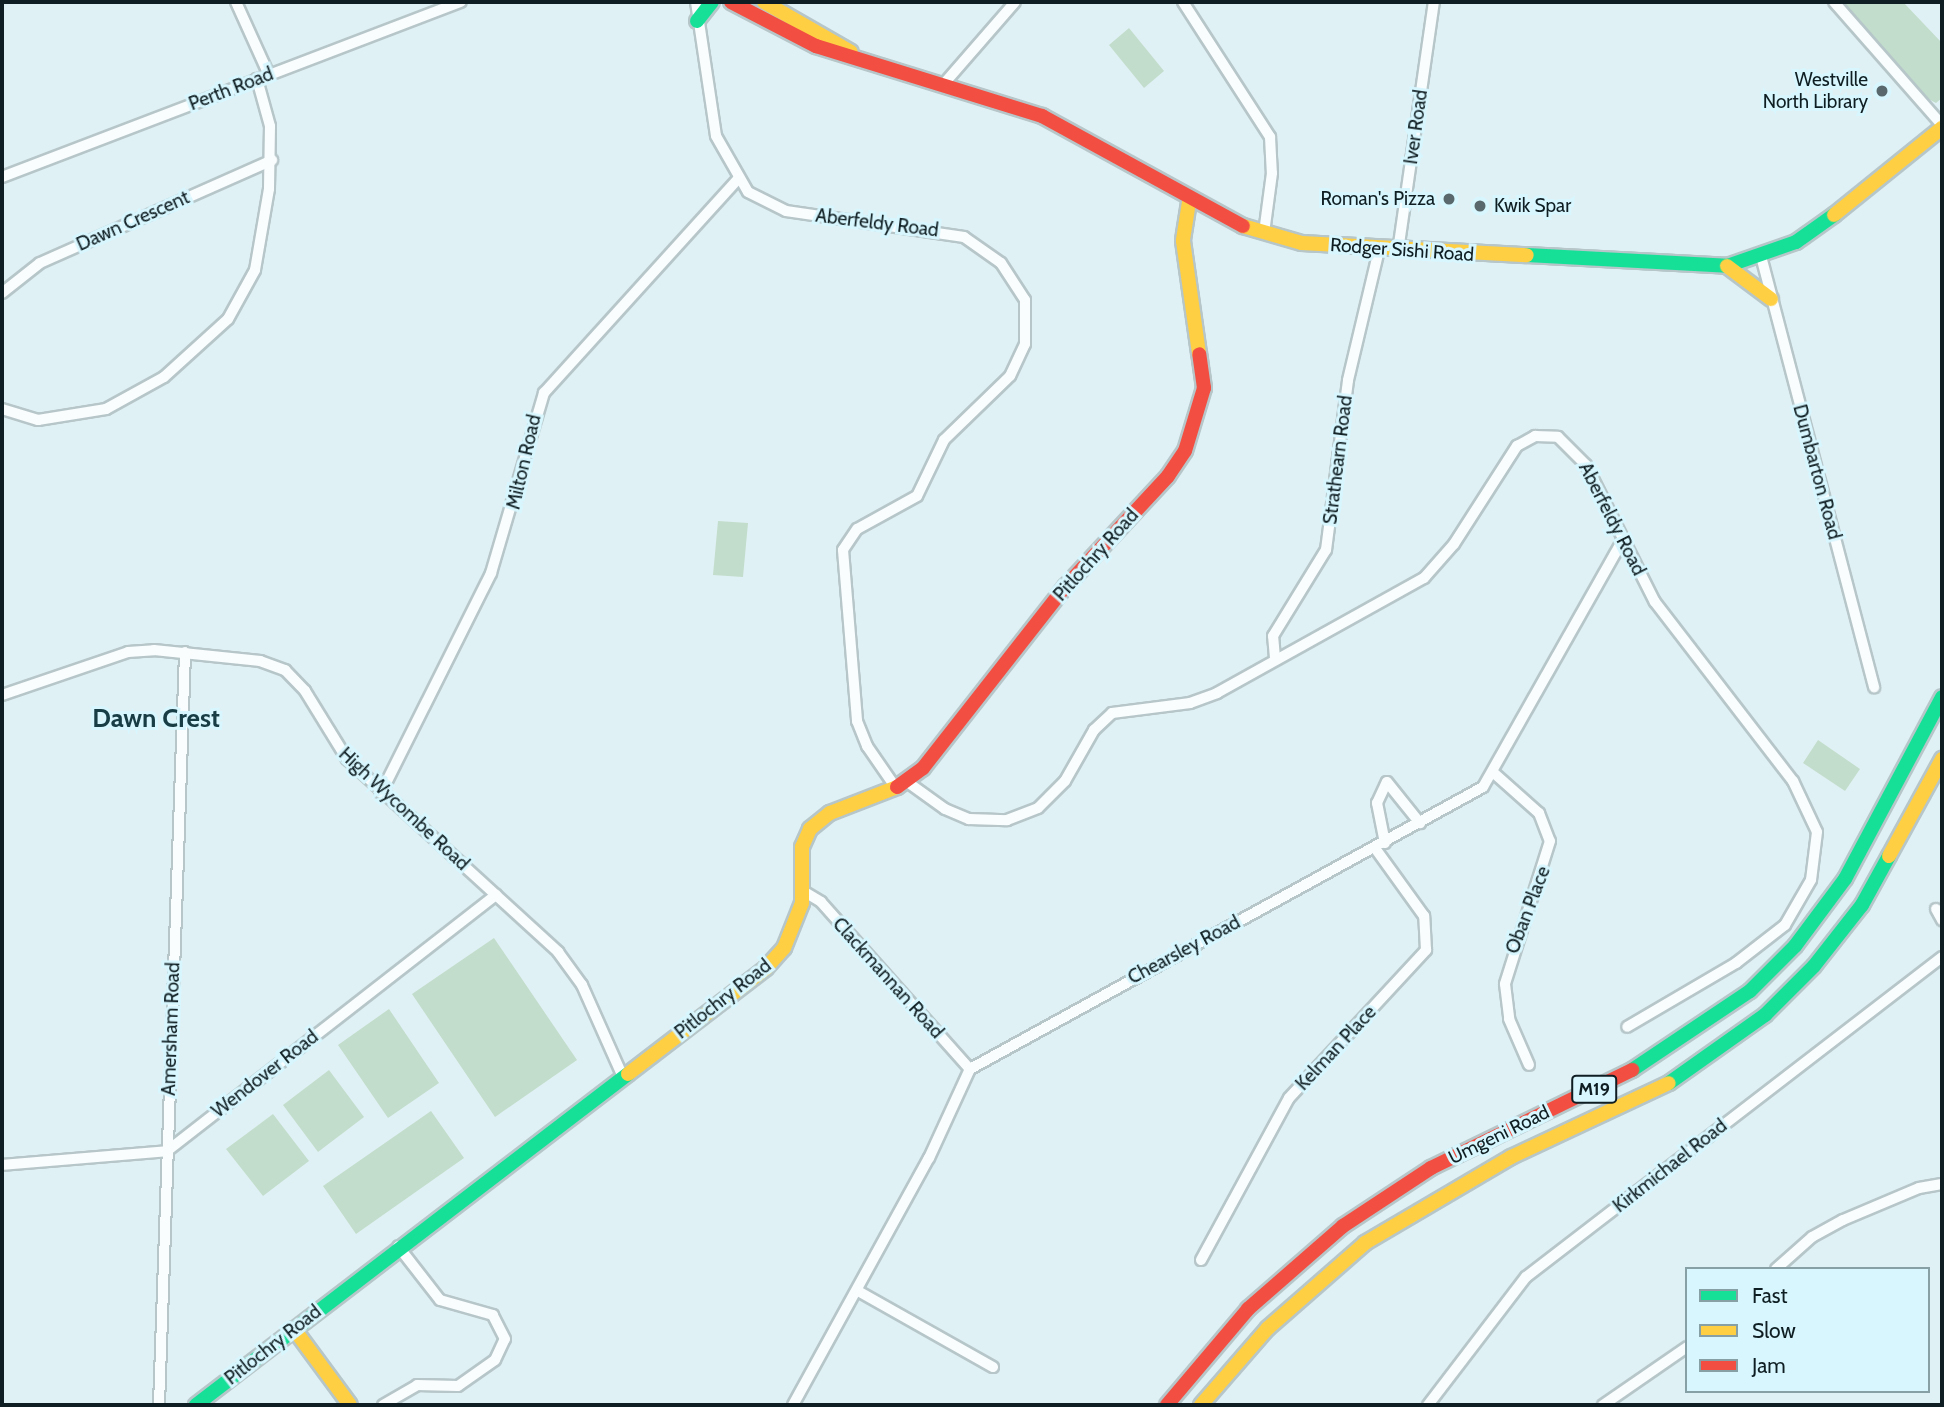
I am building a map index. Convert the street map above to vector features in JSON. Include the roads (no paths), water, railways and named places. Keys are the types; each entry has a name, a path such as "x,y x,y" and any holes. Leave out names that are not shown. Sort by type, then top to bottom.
{"main road":[{"path":"697,21 712,2"},
{"name":"Rodger Sishi Road","path":"730,3 799,40 858,57 1063,126 1189,202 1264,233 1379,250 1727,266 1796,242 1844,209 1942,126"},
{"name":"Rodger Sishi Road","path":"769,4 858,57"},
{"name":"Pitlochry Road","path":"196,1405 214,1399 294,1329 398,1246 774,960 794,929 803,891 802,847 810,829 830,814 901,784 1185,451 1204,388 1183,241 1189,202"},
{"path":"1727,266 1771,299"},
{"name":"Umgeni Road","path":"1167,1405 1248,1309 1343,1226 1431,1168 1647,1063 1750,991 1795,946 1844,879 1941,699"},
{"name":"Umgeni Road","path":"1201,1405 1287,1308 1375,1237 1511,1157 1673,1081 1765,1014 1862,905 1942,761"},
{"path":"294,1329 350,1405"}],"street":[{"path":"236,2 269,75"},
{"name":"Perth Road","path":"2,177 461,2"},
{"name":"Aberfeldy Road","path":"696,2 716,136 738,179 764,204 786,211 964,237 1000,264 1025,300 1025,344 1010,376 944,440 917,496 864,525 844,550 857,721 867,746 901,784 956,815 982,821 1015,818 1057,791 1094,730 1112,713 1189,704 1424,578 1454,544 1507,457 1535,436 1558,438 1579,455 1655,602 1793,781 1817,832 1811,880 1785,925 1736,963 1627,1027"},
{"path":"943,86 1015,2"},
{"path":"1183,2 1270,137 1272,173 1264,233"},
{"name":"Iver Road","path":"1398,251 1432,2"},
{"path":"1834,2 1942,126"},
{"path":"2,409 28,419 89,414 164,377 202,348 235,309 254,270 272,160 257,79"},
{"name":"Dawn Crescent","path":"2,293 61,253 272,160"},
{"name":"Milton Road","path":"382,793 491,573 544,393 738,179"},
{"name":"Strathearn Road","path":"1275,658 1273,636 1326,550 1348,380 1379,250"},
{"name":"Dumbarton Road","path":"1761,256 1874,687"},
{"name":"Chearsley Road","path":"970,1069 1473,794 1495,774 1623,540"},
{"name":"High Wycombe Road","path":"2,695 128,652 185,652 260,661 291,674 337,747 382,793 496,895 575,974 623,1077"},
{"name":"Amersham Road","path":"159,1405 185,652"},
{"name":"Oban Place","path":"1495,774 1539,813 1550,841 1505,984 1509,1019 1529,1065"},
{"path":"1380,845 1377,803 1387,782 1420,823"},
{"name":"Kelman Place","path":"1201,1260 1282,1108 1340,1039 1413,971 1426,950 1424,916 1380,845"},
{"name":"Clackmannan Road","path":"803,891 821,902 970,1069"},
{"name":"Wendover Road","path":"167,1151 496,895"},
{"path":"1936,909 1942,920"},
{"name":"Kirkmichael Road","path":"1428,1405 1526,1277 1942,957"},
{"path":"793,1405 858,1291 970,1069"},
{"path":"2,1165 167,1151"},
{"path":"1778,1267 1812,1237 1843,1220 1919,1188 1942,1184"},
{"path":"383,1405 417,1385 458,1386 495,1360 505,1339 494,1315 440,1300 398,1246"},
{"path":"858,1291 992,1367"},
{"path":"1603,1405 1685,1348"}],"place":[{"name":"Westville North Library","path":"1882,91"},
{"name":"Roman's Pizza","path":"1449,199"},
{"name":"Kwik Spar","path":"1480,206"}],"district":[{"name":"Dawn Crest","path":"156,719"}]}
